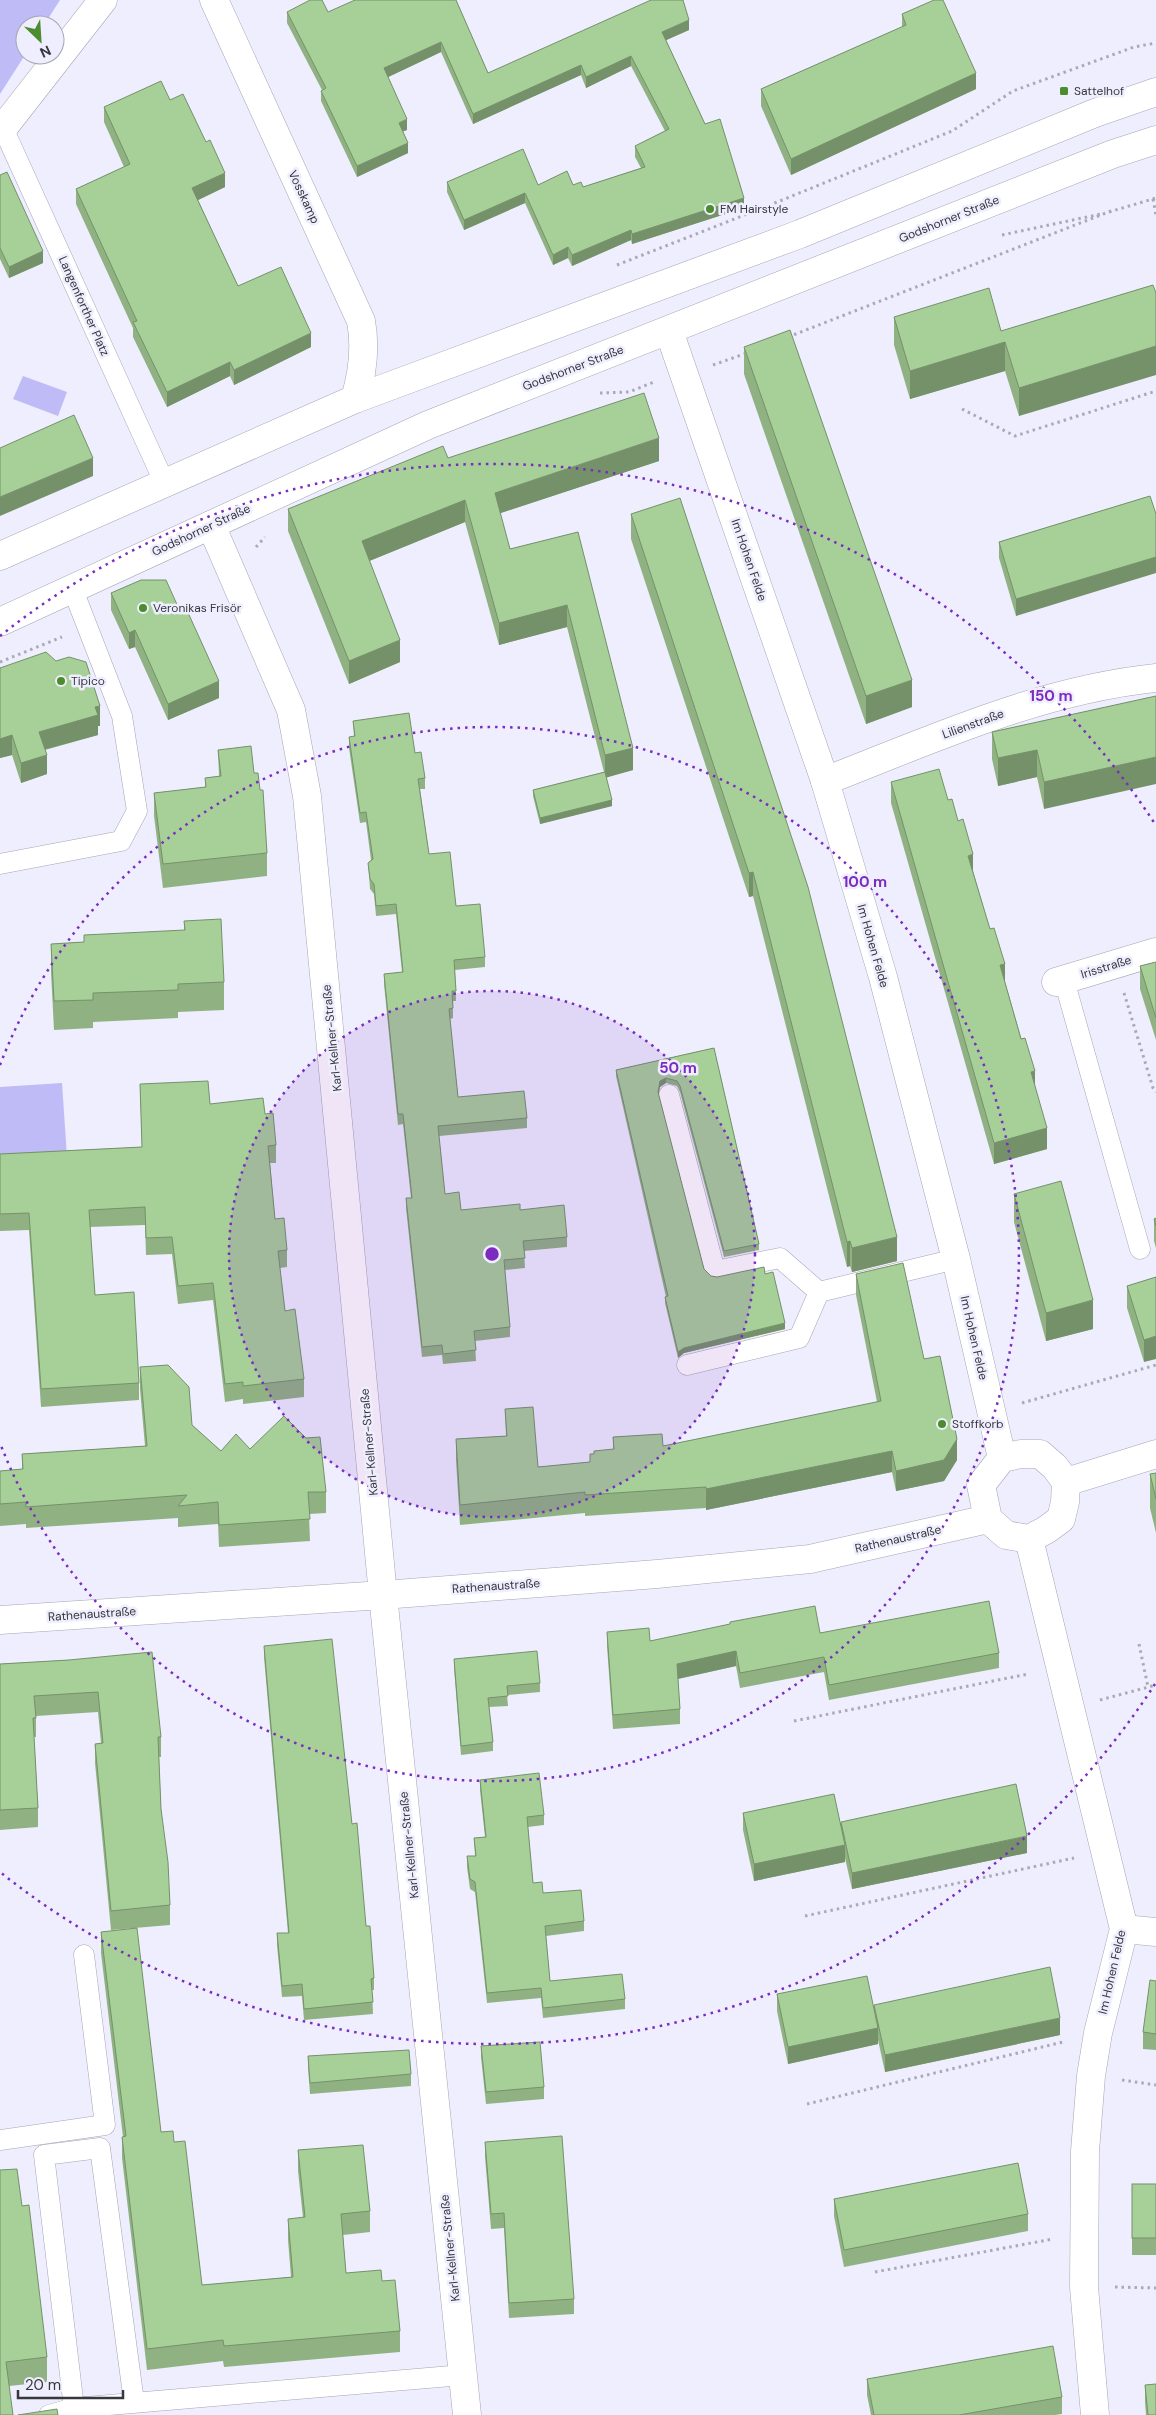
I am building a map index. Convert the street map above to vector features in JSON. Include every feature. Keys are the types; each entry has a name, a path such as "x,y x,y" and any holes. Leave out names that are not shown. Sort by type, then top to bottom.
{"street":[{"path":"2,130 103,0"},
{"name":"Vosskamp","path":"214,0 361,321 365,344 362,375 355,399"},
{"path":"0,556 355,399 792,237 1095,113 1156,92"},
{"name":"Godshorner Straße","path":"0,622 428,425 1077,168 1156,140"},
{"name":"Im Hohen Felde","path":"669,331 825,781 883,977 956,1259 1002,1458"},
{"name":"Karl-Kellner-Straße","path":"211,525 291,710 307,796 383,1595 467,2415"},
{"name":"Lilienstraße","path":"825,781 1000,714 1100,687 1156,678"},
{"name":"Irisstraße","path":"1060,981 1156,952"},
{"path":"1040,1454 1055,1467 1066,1482 1065,1502 1061,1519 1029,1539 1006,1535 988,1519 981,1485 1002,1458 1040,1454"},
{"path":"1066,1482 1156,1454"},
{"name":"Rathenaustraße","path":"0,1620 383,1595 657,1574 810,1559 988,1519"},
{"name":"Im Hohen Felde","path":"1029,1539 1124,1930 1098,2033 1091,2076 1085,2151 1084,2287 1096,2415"},
{"path":"1124,1930 1156,1932"}],"lane":[{"name":"Langenforther Platz","path":"2,130 165,484"},
{"path":"0,864 121,841 137,811 122,716 73,590"},
{"path":"1060,981 1140,1249"},
{"path":"669,1095 715,1271 780,1258 819,1292"},
{"path":"819,1292 956,1259"},
{"path":"687,1365 799,1338 819,1292"},
{"path":"0,2140 104,2125 84,1956"},
{"path":"74,2408 44,2155 100,2148 134,2402"},
{"path":"49,2415 74,2408 134,2402 463,2374"}],"path":[{"path":"782,339 1111,212 1154,198 1156,215"},
{"path":"682,371 718,364 754,350"},
{"path":"962,409 1015,436 1156,391"},
{"path":"0,662 70,634 86,622"},
{"path":"1115,964 1152,1088 1156,1092"},
{"path":"991,1412 1156,1365"},
{"path":"1139,1644 1148,1687"},
{"path":"794,1721 1061,1668"},
{"path":"1071,1709 1156,1685"},
{"path":"805,1916 1104,1852"},
{"path":"807,2104 1098,2033"},
{"path":"875,2272 1085,2233"},
{"path":"1084,2287 1156,2288"}],"shaded area":[{"path":"0,0 60,0 50,15 15,15 15,65 19,65 0,94"},
{"path":"23,376 67,392 58,416 13,399"},
{"path":"62,1083 67,1157 0,1161 0,1087"}],"building":[{"path":"310,0 322,0 328,12 355,0 456,0 488,73 651,0 683,0 689,20 662,32 705,124 720,119 744,198 632,234 631,230 572,255 568,247 553,255 525,193 464,220 447,182 523,149 538,185 567,171 573,185 581,182 583,187 645,167 635,146 669,129 631,56 586,77 581,65 473,114 441,42 384,68 407,119 399,123 408,143 357,166 321,91 326,88 287,12"},
{"path":"934,0 943,0 976,73 791,159 761,89 906,25 902,14"},
{"path":"161,81 170,100 183,94 206,142 210,140 225,173 192,188 238,286 281,267 311,333 234,370 230,362 167,392 133,322 137,321 76,189 130,164 104,107"},
{"path":"7,172 43,251 9,267 0,248 0,175"},
{"path":"1153,285 1156,293 1156,346 1019,388 1005,342 910,371 894,317 989,288 1001,331"},
{"path":"790,330 912,680 866,696 744,347"},
{"path":"644,393 659,438 495,493 510,549 578,532 633,748 605,755 567,605 499,623 465,500 362,541 400,640 349,661 288,509 443,446 448,458"},
{"path":"74,415 93,458 0,497 0,448"},
{"path":"1150,496 1156,514 1156,557 1016,599 999,542"},
{"path":"680,498 808,887 897,1237 852,1248 850,1241 847,1242 753,872 749,873 631,514"},
{"path":"141,580 166,580 179,609 185,606 219,681 168,704 135,630 129,633 111,593"},
{"path":"46,652 56,661 69,657 86,662 100,706 95,707 98,715 39,732 47,755 21,763 12,735 0,739 0,668"},
{"path":"1156,696 1156,757 1044,782 1037,750 998,758 992,732"},
{"path":"409,713 415,753 421,752 425,778 418,779 429,854 450,852 456,906 480,904 485,957 454,960 456,991 452,991 453,1008 449,1009 458,1097 524,1091 527,1118 438,1126 445,1194 459,1192 461,1210 520,1204 520,1210 564,1205 567,1237 523,1241 525,1258 504,1260 510,1327 474,1331 476,1350 443,1354 442,1345 422,1347 406,1198 412,1198 403,1114 398,1114 384,974 403,972 396,904 376,906 374,884 370,879 368,863 373,859 366,812 360,813 349,737 355,736 353,721"},
{"path":"251,746 254,773 258,773 260,790 263,790 267,853 163,864 154,793 206,787 205,778 221,776 218,750"},
{"path":"939,769 948,800 952,799 958,821 963,819 973,854 968,856 990,929 994,928 1005,964 1000,965 1021,1039 1025,1038 1035,1071 1031,1072 1047,1128 994,1143 891,782"},
{"path":"605,772 612,800 540,818 533,790"},
{"path":"221,919 224,982 178,984 178,990 93,993 93,1000 54,1001 51,944 84,942 84,935 185,930 184,921"},
{"path":"1156,962 1156,1018 1140,966"},
{"path":"714,1048 759,1244 724,1251 680,1086 677,1081 666,1078 660,1081 658,1092 704,1269 711,1276 717,1277 764,1267 765,1274 773,1272 785,1323 684,1348 678,1352 665,1297 668,1296 616,1070"},
{"path":"208,1081 210,1104 263,1098 265,1114 273,1113 276,1145 268,1146 275,1219 284,1218 287,1250 278,1251 285,1311 295,1309 304,1379 243,1386 243,1382 225,1384 213,1283 178,1286 172,1237 146,1238 145,1207 89,1210 95,1295 134,1292 139,1383 41,1389 29,1213 0,1214 0,1154 142,1147 140,1084"},
{"path":"1061,1181 1093,1300 1046,1313 1014,1194"},
{"path":"903,1263 924,1359 940,1356 957,1439 944,1460 896,1471 892,1451 706,1489 706,1487 585,1495 585,1492 460,1505 456,1439 507,1436 505,1409 533,1407 538,1467 590,1462 590,1454 594,1454 594,1451 614,1449 613,1437 662,1434 663,1446 881,1401 856,1274"},
{"path":"1156,1277 1156,1336 1144,1340 1127,1286"},
{"path":"168,1365 189,1387 192,1425 221,1451 236,1434 250,1449 284,1416 306,1438 320,1437 326,1492 308,1492 310,1519 219,1525 218,1502 178,1506 187,1495 26,1507 26,1502 0,1504 0,1471 23,1469 22,1454 147,1446 140,1367"},
{"path":"1156,1473 1156,1499 1150,1474"},
{"path":"989,1601 999,1653 829,1685 824,1657 740,1673 736,1651 677,1664 680,1709 613,1715 607,1632 649,1628 650,1641 730,1624 730,1622 815,1606 820,1633"},
{"path":"332,1639 352,1824 357,1823 366,1926 370,1926 374,1978 371,1979 373,2002 304,2009 302,1984 282,1986 277,1933 289,1933 264,1646"},
{"path":"537,1651 540,1683 507,1686 508,1696 488,1698 493,1742 461,1746 454,1659"},
{"path":"152,1652 161,1737 158,1737 161,1809 168,1862 170,1905 111,1911 95,1744 103,1743 98,1692 34,1696 36,1718 33,1718 38,1808 0,1810 0,1664"},
{"path":"539,1773 544,1815 527,1817 533,1883 542,1882 543,1893 581,1890 584,1921 545,1926 550,1981 622,1974 625,1999 543,2008 541,1988 487,1993 475,1882 470,1879 467,1856 476,1856 474,1838 486,1837 480,1780"},
{"path":"1016,1784 1027,1836 852,1873 841,1822"},
{"path":"834,1794 845,1845 754,1864 743,1813"},
{"path":"137,1928 161,2132 173,2131 174,2142 185,2141 202,2285 293,2277 288,2219 305,2217 298,2150 363,2145 370,2211 341,2214 346,2273 381,2270 382,2281 395,2280 400,2331 224,2346 223,2340 147,2349 122,2137 126,2136 101,1932"},
{"path":"1050,1967 1060,2018 885,2055 874,2005"},
{"path":"867,1976 878,2028 788,2047 777,1994"},
{"path":"1150,1980 1156,1981 1156,2034 1143,2032"},
{"path":"540,2042 544,2087 486,2092 481,2046"},
{"path":"409,2050 411,2074 310,2083 308,2056"},
{"path":"562,2136 574,2299 509,2303 504,2213 491,2214 485,2142"},
{"path":"1018,2163 1028,2214 844,2250 834,2199"},
{"path":"17,2169 22,2206 29,2205 47,2357 6,2362 13,2415 0,2415 0,2170"},
{"path":"1132,2184 1156,2184 1156,2238 1132,2238"},
{"path":"1053,2346 1062,2397 959,2415 874,2415 867,2379"},
{"path":"1156,2384 1156,2415 1148,2415 1145,2385"},
{"path":"57,2409 58,2415 18,2415"}],"place":[{"name":"Sattelhof","path":"1064,91"},
{"name":"FM Hairstyle","path":"710,209"},
{"name":"Veronikas Frisör","path":"143,608"},
{"name":"Tipico","path":"61,681"},
{"name":"Stoffkorb","path":"942,1424"}]}
